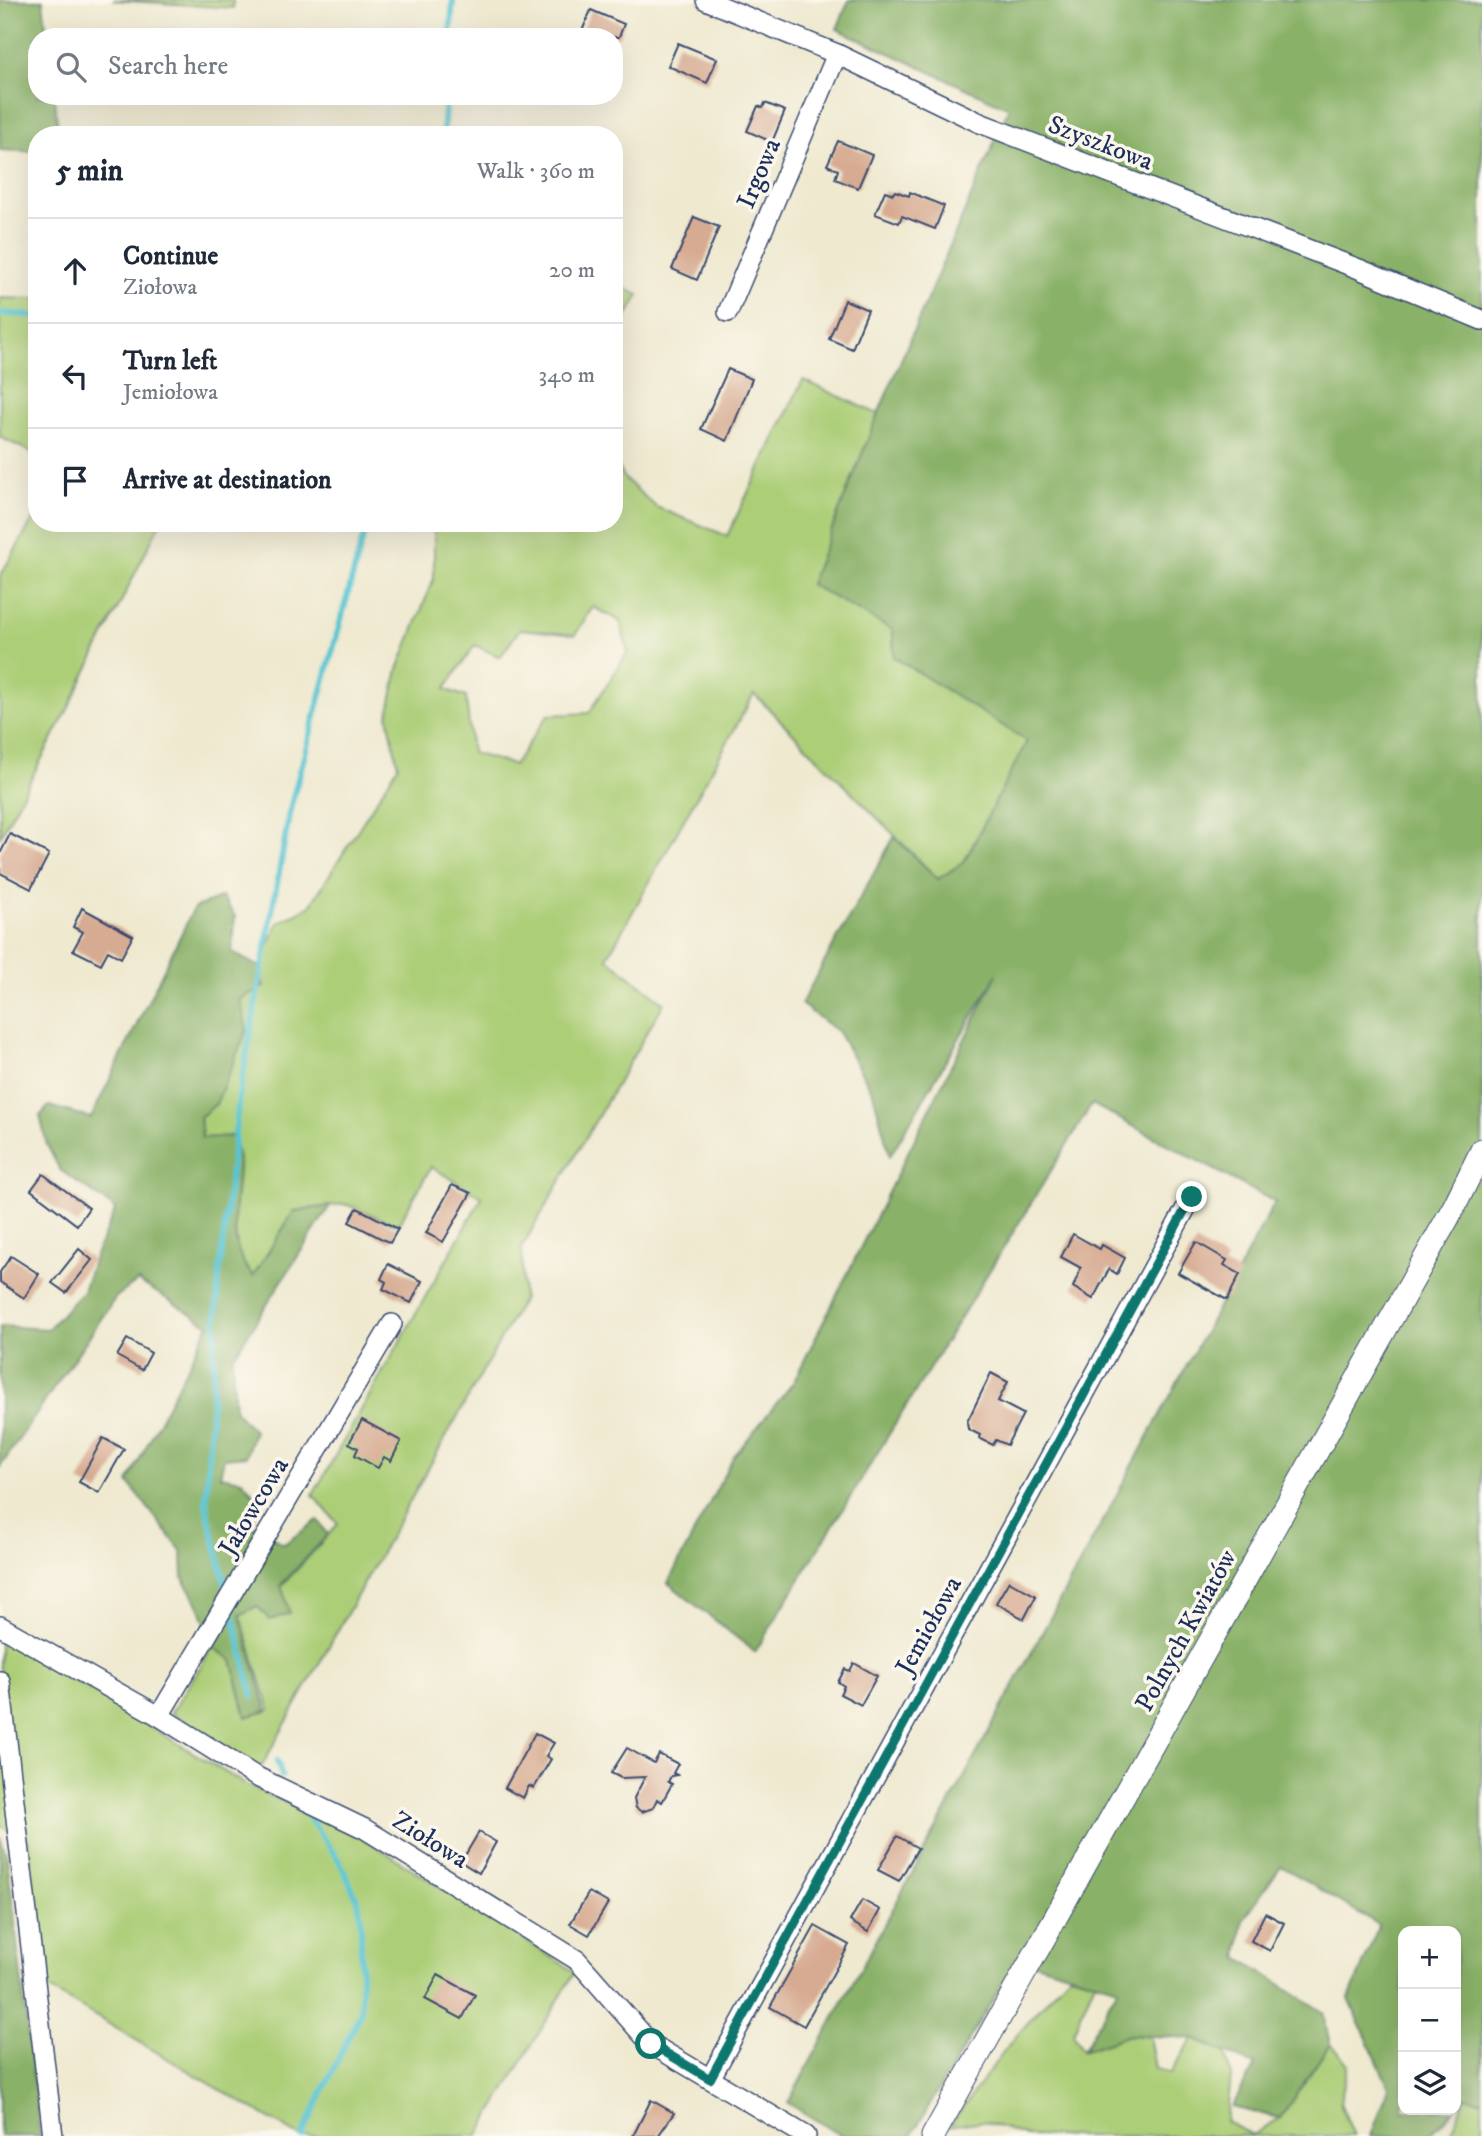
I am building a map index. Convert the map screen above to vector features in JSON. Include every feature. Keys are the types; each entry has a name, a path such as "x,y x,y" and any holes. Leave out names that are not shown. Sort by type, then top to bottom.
{"street":[{"name":"Szyszkowa","path":"706,0 837,54 981,124 1359,269 1482,320"},
{"name":"Irgowa","path":"728,312 837,54"},
{"name":"Polnych Kwiatów","path":"933,2136 1476,1178 1482,1150"},
{"name":"Jemiołowa","path":"710,2079 1192,1197"},
{"name":"Jałowcowa","path":"159,1716 393,1324"},
{"name":"Ziołowa","path":"0,1626 159,1716 255,1776 365,1829 576,1960 651,2044 806,2136"},
{"path":"0,1681 53,2136"}],"green space":[{"path":"0,0 43,0 46,28 28,28 28,105 55,105 58,126 28,126 28,152 0,150"},
{"path":"113,0 233,0 233,8"},
{"path":"849,0 1482,0 1482,2100 1466,2097 1461,2102 1461,1926 1398,1926 1398,2115 1449,2115 1429,2136 1371,2136 1389,2087 1349,1999 1379,1925 1281,1866 1243,1920 1238,1957 1323,2012 1330,2044 1280,2118 1232,2107 1255,2065 1193,2038 1129,2035 1083,2051 1118,1988 1018,1958 911,2136 842,2136 788,2103 1275,1202 1092,1104 755,1652 668,1583 734,1456 793,1383 997,974 890,1156 873,1093 838,1032 801,1004 894,837 938,879 964,862 1027,741 894,657 893,630 810,584 878,414 1009,108 837,29"},
{"path":"623,288 639,295 623,323"},
{"path":"0,298 28,299 28,451 0,437"},
{"path":"803,380 878,414 810,584 893,630 894,657 1028,741 964,862 938,879 754,694 607,958 664,1003 522,1247 523,1299 259,1771 171,1713 213,1647 232,1660 246,1716 270,1710 240,1615 281,1586 338,1524 313,1495 482,1197 431,1167 398,1225 345,1204 294,1211 253,1277 239,1259 233,1216 238,1162 234,1136 202,1138 200,1117 216,1104 246,1030 240,999 263,987 259,967 278,923 310,906 398,766 388,716 398,669 434,578 434,532 623,532 623,476 656,507 727,536","holes":["593,607 620,621 628,652 589,713 548,715 514,765 472,753 466,697 445,689 475,645 500,657 520,629 575,635"]},
{"path":"28,528 28,532 156,532 68,709 0,837 0,576"},
{"path":"222,897 235,916 232,952 259,967 264,987 240,999 247,1030 216,1104 200,1117 202,1138 234,1136 238,1163 235,1236 238,1250 253,1276 294,1211 330,1206 232,1359 235,1411 254,1431 246,1456 224,1458 220,1476 242,1480 255,1495 253,1526 284,1544 318,1520 328,1535 281,1585 290,1613 270,1620 257,1606 240,1615 267,1711 246,1717 232,1660 213,1647 200,1608 183,1578 182,1552 128,1482 209,1325 138,1281 116,1297 0,1467 0,1326 48,1329 83,1291 95,1255 116,1209 60,1170 47,1145 40,1116 49,1106 91,1118 194,908"},
{"path":"0,1635 248,1786 355,1833 575,1972 478,2136 299,2136 46,1987 28,1840 0,1826"},
{"path":"0,1837 7,1857 40,2136 0,2136"},
{"path":"1070,1974 1095,1981 1073,2033 1083,2051 1129,2035 1149,2036 1155,2068 1170,2074 1193,2038 1225,2052 1231,2076 1226,2122 1253,2135 1280,2118 1330,2044 1348,2064 1340,2103 1354,2136 1026,2136 983,2121 950,2126 1006,2048"},
{"path":"1466,2097 1482,2100 1482,2136 1449,2136 1458,2115 1461,2115"}],"building":[{"path":"591,10 624,24 622,28 583,28"},
{"path":"678,43 717,59 707,83 668,66"},
{"path":"765,103 785,111 772,142 747,131 758,106 763,108"},
{"path":"838,141 872,155 858,188 835,179 838,170 827,165"},
{"path":"885,191 909,196 910,192 944,206 935,229 902,216 899,223 875,214"},
{"path":"694,217 719,227 697,280 672,269"},
{"path":"845,300 868,310 852,349 829,339"},
{"path":"728,369 752,379 727,441 701,429"},
{"path":"10,834 49,854 31,889 0,873 0,854"},
{"path":"82,908 133,936 121,958 108,951 101,964 73,950 83,932 73,927"},
{"path":"43,1174 89,1208 77,1225 31,1190"},
{"path":"452,1185 471,1193 443,1242 426,1233"},
{"path":"357,1208 398,1229 390,1243 349,1222"},
{"path":"1073,1234 1100,1249 1102,1245 1125,1258 1117,1274 1109,1269 1093,1299 1073,1287 1081,1268 1061,1257"},
{"path":"1196,1242 1227,1260 1224,1265 1240,1274 1227,1300 1178,1273"},
{"path":"79,1249 92,1260 66,1293 52,1283"},
{"path":"11,1256 39,1274 24,1298 0,1282 0,1272"},
{"path":"388,1264 422,1281 411,1303 383,1289 386,1282 381,1279"},
{"path":"127,1339 151,1353 142,1370 117,1356"},
{"path":"991,1373 1008,1382 998,1401 1023,1414 1007,1445 996,1440 993,1445 968,1429 967,1422"},
{"path":"362,1420 401,1441 391,1461 384,1457 378,1468 355,1455 358,1448 349,1443"},
{"path":"103,1438 124,1449 99,1493 79,1482"},
{"path":"1009,1581 1036,1596 1024,1619 996,1603"},
{"path":"854,1663 877,1676 861,1705 840,1694 844,1686 838,1682 845,1669 850,1671"},
{"path":"535,1733 554,1743 546,1756 551,1759 534,1788 529,1786 523,1798 505,1788"},
{"path":"627,1748 654,1763 659,1754 678,1764 673,1773 677,1775 671,1776 668,1782 672,1784 662,1802 657,1799 653,1808 642,1812 636,1808 634,1798 645,1777 621,1778 611,1773"},
{"path":"479,1832 496,1842 479,1873 461,1862"},
{"path":"897,1836 918,1848 899,1881 878,1870"},
{"path":"589,1892 608,1903 589,1935 570,1924"},
{"path":"862,1900 880,1910 868,1932 850,1921"},
{"path":"1265,1913 1284,1923 1270,1951 1251,1941"},
{"path":"815,1926 849,1945 804,2026 770,2007"},
{"path":"438,1975 475,1995 462,2019 425,1999"},
{"path":"651,2100 674,2113 658,2136 633,2136"}],"waterway":[{"path":"451,28 453,0"},
{"path":"444,126 445,105"},
{"path":"0,313 28,315"},
{"path":"227,1591 206,1505 218,1287 239,1097 291,805 365,532"},
{"path":"231,1607 253,1696"},
{"path":"277,1761 282,1776"},
{"path":"299,1804 340,1862 358,1901 361,1918 361,2011 302,2136"}],"route":[{"path":"651,2044 710,2079 1192,1197"}]}
